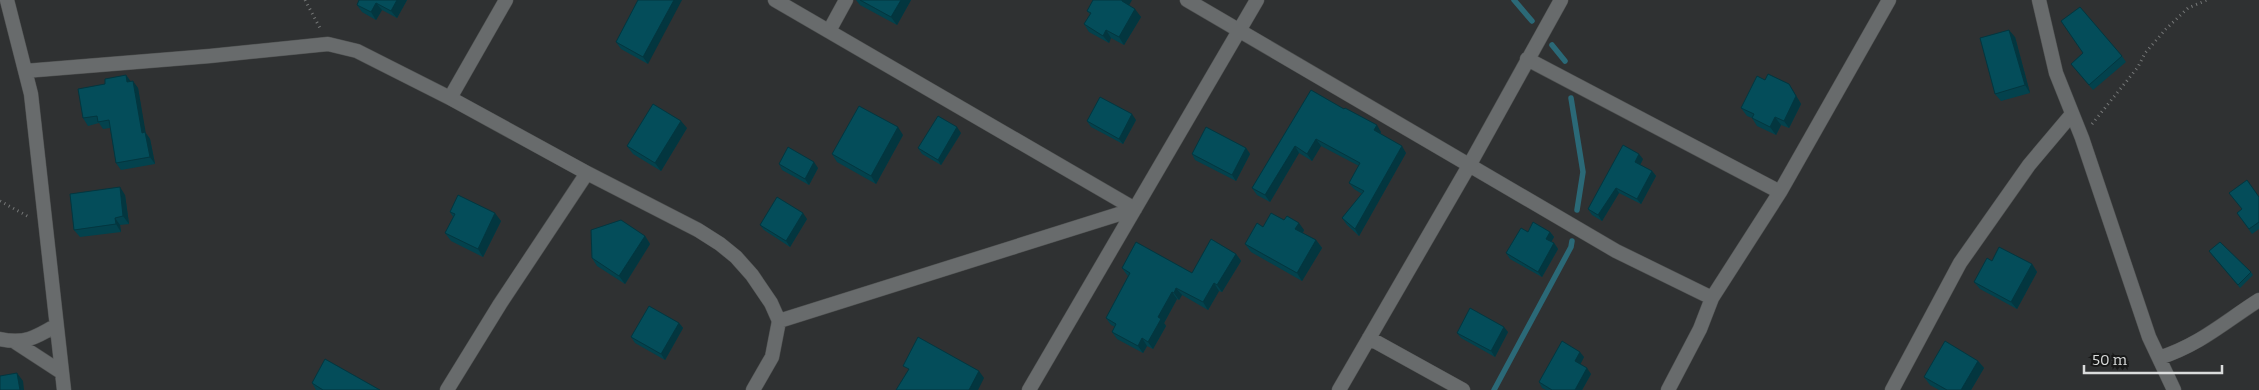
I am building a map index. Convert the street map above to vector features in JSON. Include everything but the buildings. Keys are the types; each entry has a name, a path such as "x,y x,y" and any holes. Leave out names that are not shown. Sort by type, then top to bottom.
{"street":[{"path":"6,0 31,94 46,222 55,326 64,390"},
{"path":"450,98 506,0"},
{"path":"775,0 1134,209"},
{"path":"828,31 846,0"},
{"path":"1187,0 1616,251 1712,298"},
{"path":"1029,390 1257,0"},
{"path":"1339,390 1470,164 1561,0"},
{"path":"1668,390 1700,329 1712,298 1780,192 1889,0"},
{"path":"2039,0 2056,73 2082,138 2143,320 2174,390"},
{"path":"25,71 328,44 358,51 450,98 720,244 752,275 771,302 779,322 772,357 753,390"},
{"path":"1527,59 1780,192"},
{"path":"1892,390 1960,262 2029,165 2072,114"},
{"path":"447,390 500,304 587,173"},
{"path":"779,322 1134,209"},
{"path":"2159,358 2205,338 2259,300"},
{"path":"0,339 15,342 32,339 55,326"},
{"path":"1369,338 1463,390"},
{"path":"15,342 61,372"}],"path":[{"path":"305,0 328,44"},
{"path":"2082,138 2114,95 2138,68 2145,52 2188,8 2207,0"},
{"path":"0,201 26,216 46,222"}],"waterway":[{"path":"1514,0 1532,21"},
{"path":"1552,45 1565,61"},
{"path":"1571,98 1583,172 1577,210"},
{"path":"1494,390 1571,247 1572,241"}]}
